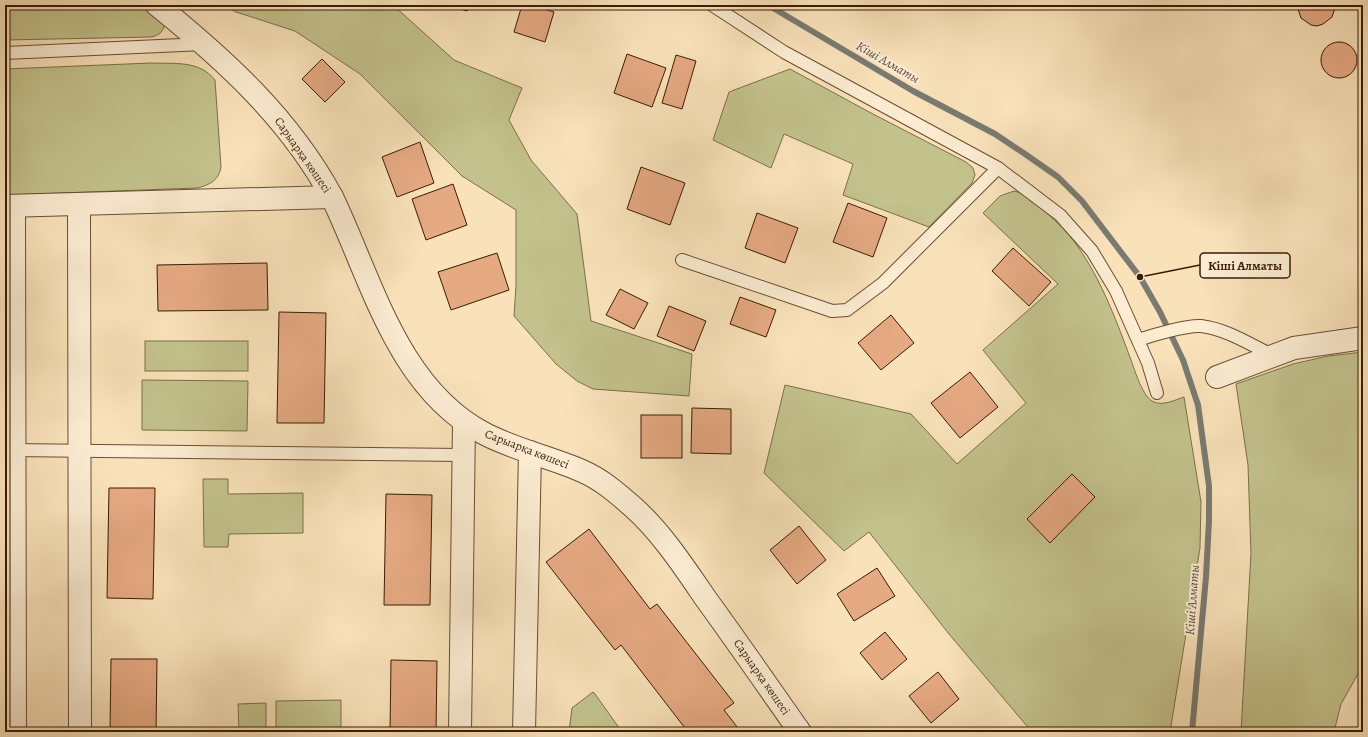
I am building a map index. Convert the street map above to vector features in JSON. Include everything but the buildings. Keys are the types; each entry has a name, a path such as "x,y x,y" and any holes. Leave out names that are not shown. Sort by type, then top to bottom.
{"street":[{"name":"Сарыарқа көшесі","path":"156,5 206,44 234,70 270,109 298,144 321,177 332,197 377,300 399,345 425,383 464,422 485,434 594,477 615,491 654,527 800,732"},
{"path":"15,732 10,450 10,206 332,197"},
{"path":"79,204 80,732"},
{"path":"1217,377 1272,355 1294,348 1363,338"},
{"path":"460,732 462,455 464,422"},
{"path":"524,732 530,452"}],"lane":[{"path":"712,5 784,52 998,168 1060,215 1084,242 1102,266 1116,291 1148,363 1157,393"},
{"path":"5,53 206,44"},
{"path":"682,260 832,311 847,310 883,284 998,168"},
{"path":"1138,340 1155,334 1200,326 1224,332 1272,355"},
{"path":"10,450 462,455"}],"shaded area":[{"path":"5,5 146,5 165,23 161,33 151,37 5,40"},
{"path":"223,5 393,5 454,60 522,88 509,120 531,160 577,214 591,321 692,354 689,396 593,389 577,381 556,364 514,316 516,286 516,210 462,176 360,74 295,31 236,12"},
{"path":"151,63 186,64 194,66 202,69 215,80 221,167 216,179 197,188 5,195 5,69"},
{"path":"790,69 966,162 973,168 975,175 972,183 929,227 843,195 853,164 784,134 771,168 713,140 729,92"},
{"path":"1014,191 1028,197 1065,230 1090,265 1119,328 1137,377 1146,395 1154,402 1158,403 1169,402 1184,397 1201,502 1200,548 1170,732 1032,732 949,634 869,532 844,551 764,473 785,385 911,414 957,464 1026,403 983,350 1058,284 983,213 1000,196"},
{"path":"145,341 248,341 248,371 145,371"},
{"path":"1363,352 1363,665 1341,704 1334,732 1241,732 1251,553 1248,465 1236,384 1293,364 1328,356"},
{"path":"142,380 248,381 247,431 142,430"},
{"path":"203,479 228,479 228,494 303,493 303,533 229,534 228,547 204,547"},
{"path":"593,692 622,732 569,732 572,708"},
{"path":"341,700 341,731 276,732 276,701"},
{"path":"266,703 266,732 239,732 238,704"}],"waterway":[{"name":"Кіші Алматы","path":"768,5 913,91 995,134 1058,177 1082,201 1140,277 1160,312 1183,360 1198,405 1209,486 1206,577 1192,732"}],"place":[{"name":"Кіші Алматы","path":"1140,277"}]}
